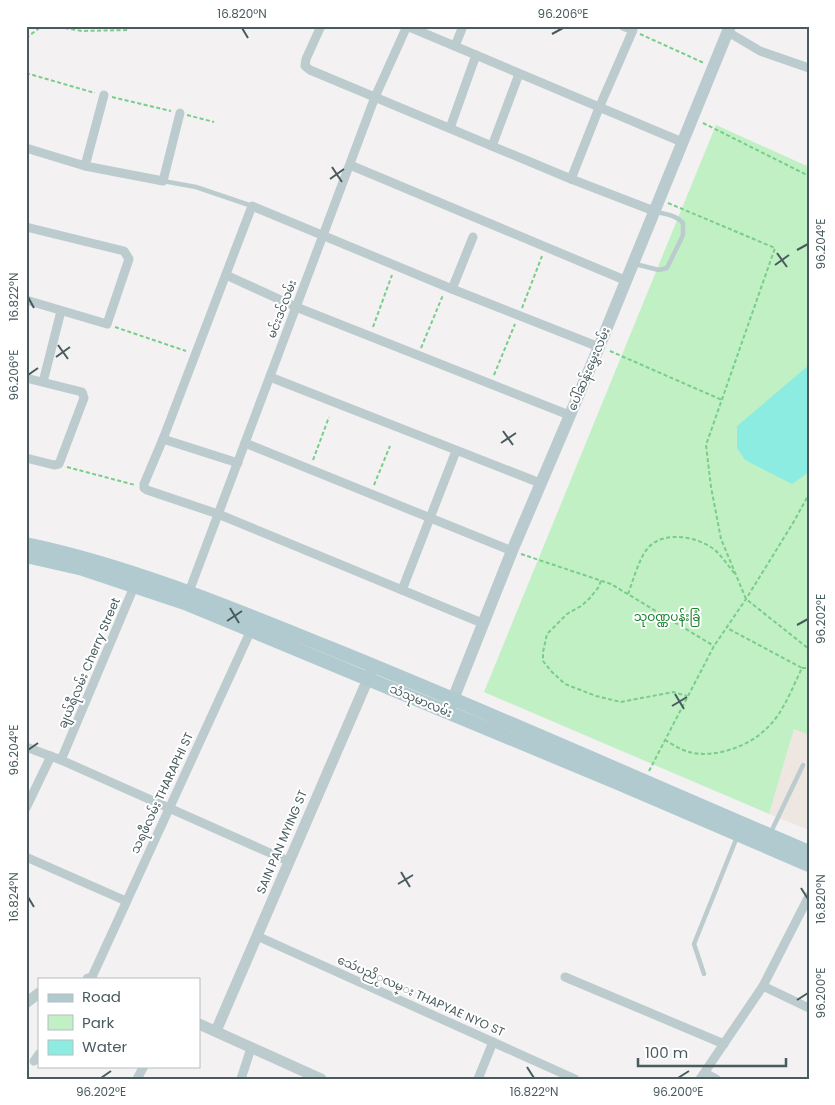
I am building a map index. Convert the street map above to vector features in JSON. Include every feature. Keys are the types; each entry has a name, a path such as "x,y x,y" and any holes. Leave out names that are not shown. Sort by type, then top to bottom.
{"main road":[{"name":"ပေါ်ဆန်းမွှေးလမ်း","path":"448,712 512,551 627,281 729,29"},
{"name":"သံသုမာလမ်း","path":"27,549 83,569 137,580 187,597 371,672 454,698 809,852"},
{"name":"သံသုမာလမ်း","path":"371,672 448,712 809,865"}],"street":[{"path":"321,26 305,66 310,70 571,179 657,205"},
{"path":"455,46 463,26"},
{"path":"571,179 633,30 623,26"},
{"path":"412,27 682,142"},
{"name":"မင်းဒင်လမ်း","path":"187,597 375,97 412,27"},
{"path":"729,29 760,51 809,68"},
{"path":"450,128 476,55"},
{"path":"492,146 519,74"},
{"path":"85,166 104,95"},
{"path":"26,148 85,166 162,181 180,113"},
{"path":"350,165 627,281"},
{"path":"482,624 218,514 144,488 252,206 449,288 599,347"},
{"path":"26,227 124,251 129,258 107,324 26,300"},
{"path":"449,288 473,237"},
{"path":"226,275 296,307 570,415"},
{"path":"43,382 61,311"},
{"path":"270,377 540,483"},
{"path":"26,378 82,392 84,398 59,464 54,465 26,458"},
{"path":"163,439 238,463"},
{"path":"245,443 512,551"},
{"path":"402,590 456,451"},
{"name":"ချယ်ရီလမ်း Cherry Street","path":"62,760 137,580"},
{"name":"သရဖီလမ်း THARAPHI ST","path":"91,978 254,624"},
{"name":"SAIN PAN MYING ST","path":"216,1031 371,672"},
{"path":"26,747 62,760 288,861"},
{"path":"26,808 51,756"},
{"path":"26,858 126,901"},
{"path":"716,1079 703,1076 763,986 809,896"},
{"name":"သေဴပညိႂလမ္း THAPYAE NYO ST","path":"257,936 575,1079"},
{"path":"565,976 724,1044"},
{"path":"763,986 809,1008"},
{"path":"26,1004 38,993"},
{"path":"200,1024 321,1079"},
{"path":"478,1079 493,1042"},
{"path":"241,1079 251,1048"}],"lane":[{"path":"162,181 196,186 252,206"},
{"path":"634,264 659,270 667,268 683,235 683,223 681,220 657,205"},
{"path":"769,835 803,765"},
{"path":"704,974 694,944 738,835"}],"path":[{"path":"26,38 42,26"},
{"path":"52,26 82,31 129,30"},
{"path":"633,30 713,67"},
{"path":"180,113 214,122"},
{"path":"692,117 809,176"},
{"path":"657,205 775,248 706,445 711,487 721,539 746,599 809,649"},
{"path":"490,383 545,247"},
{"path":"370,336 395,266"},
{"path":"418,355 449,288"},
{"path":"107,324 196,354"},
{"path":"599,347 722,400"},
{"path":"310,470 329,417"},
{"path":"370,494 390,446"},
{"path":"59,464 144,488"},
{"path":"643,781 714,646 746,599 809,494"},
{"path":"628,594 646,550 652,543 672,536 699,540 717,552 736,576"},
{"path":"512,551 611,584 714,646"},
{"path":"601,581 589,599 567,614 547,634 543,661 565,684 596,696 621,702 673,692 687,697"},
{"path":"727,628 802,668 809,668"},
{"path":"665,740 687,752 696,754 736,749 767,728 789,697 802,668"}],"shaded area":[{"path":"794,728 809,735 809,830 769,814"}],"green space":[{"name":"သုဝဏ္ဏပန်းခြံ","path":"716,125 809,167 809,735 794,729 769,814 484,692"}],"water":[{"path":"809,365 809,472 792,484 745,460 737,448 737,426"}]}
